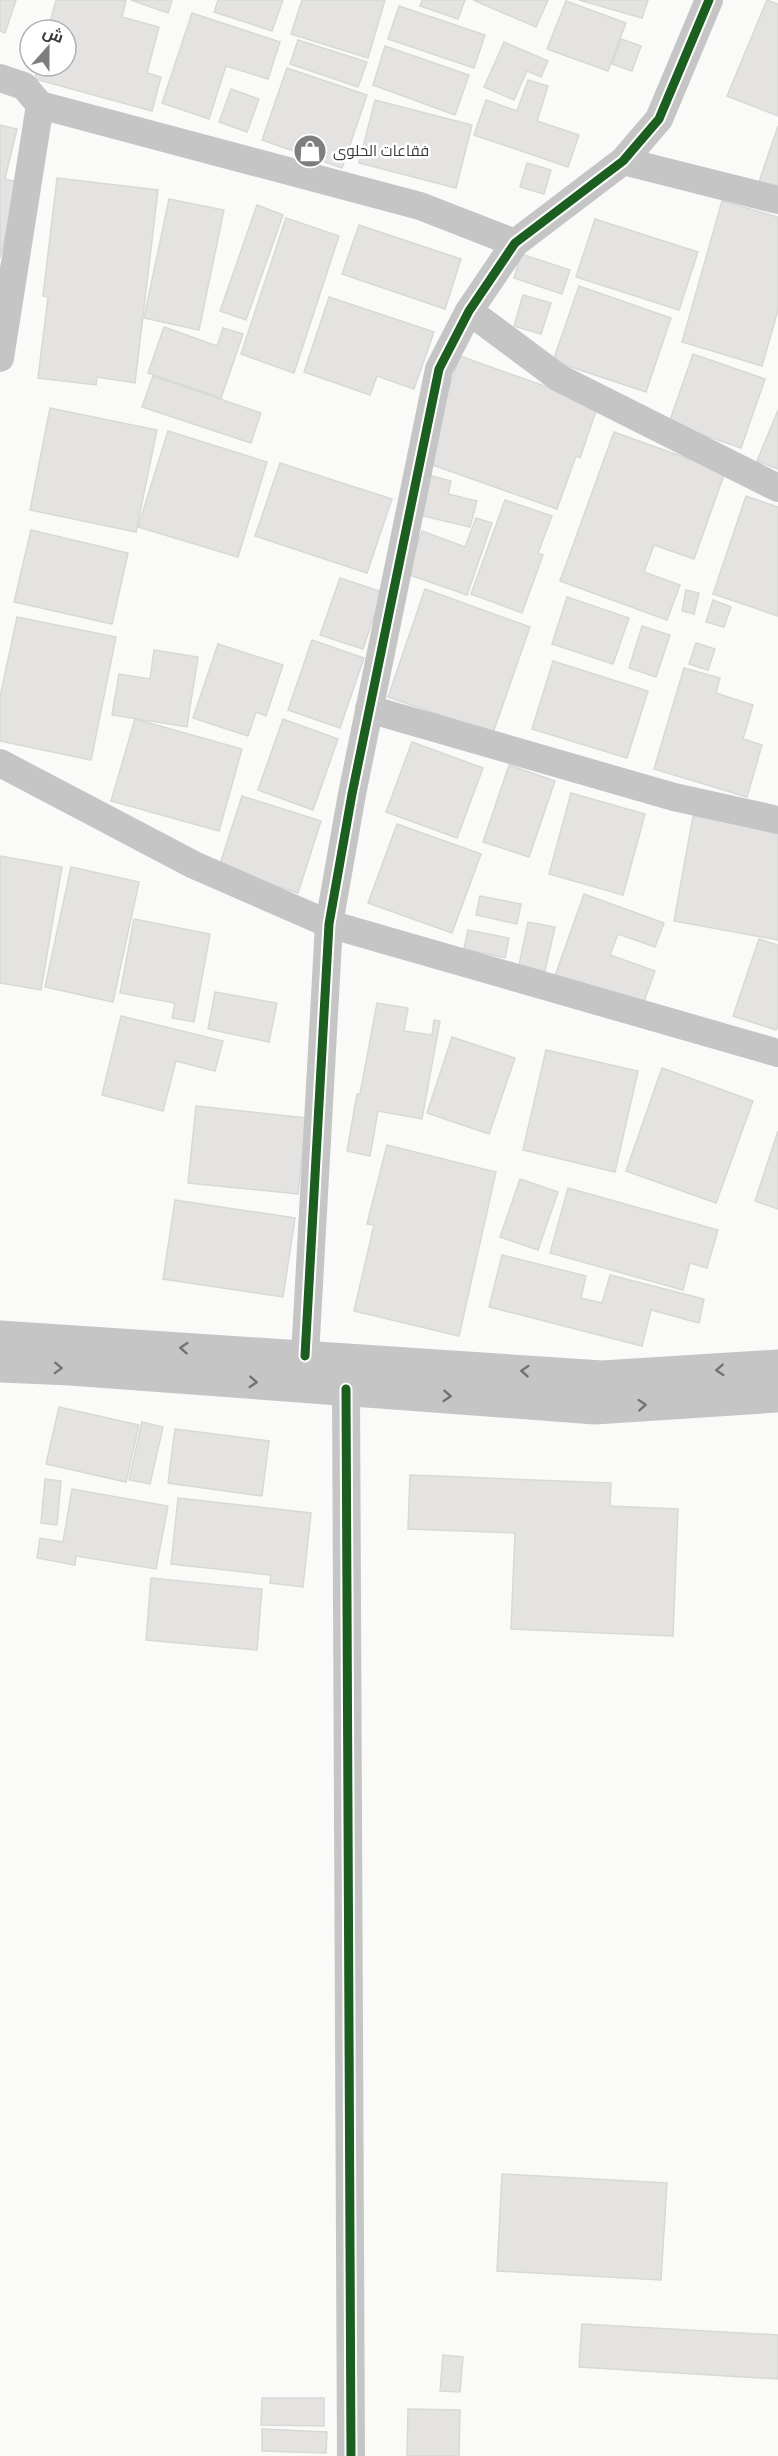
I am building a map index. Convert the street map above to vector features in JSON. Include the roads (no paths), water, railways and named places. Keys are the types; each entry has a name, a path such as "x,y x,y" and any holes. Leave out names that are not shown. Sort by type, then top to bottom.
{"street":[{"path":"305,1356 329,924 369,709 439,369 469,311 515,243 623,160 659,119 709,0"},
{"path":"0,78 24,87 40,105 420,206 515,243"},
{"path":"0,358 40,105"},
{"path":"623,160 778,200"},
{"path":"469,311 559,378 778,488"},
{"path":"369,709 674,797 778,820"},
{"path":"0,763 194,865 329,924 778,1053"},
{"path":"0,1337 602,1377 778,1366"},
{"path":"0,1366 595,1408 778,1396"},
{"path":"346,1389 351,2456"}],"place":[{"name":"فقاعات الحلوى","path":"310,151"}]}
